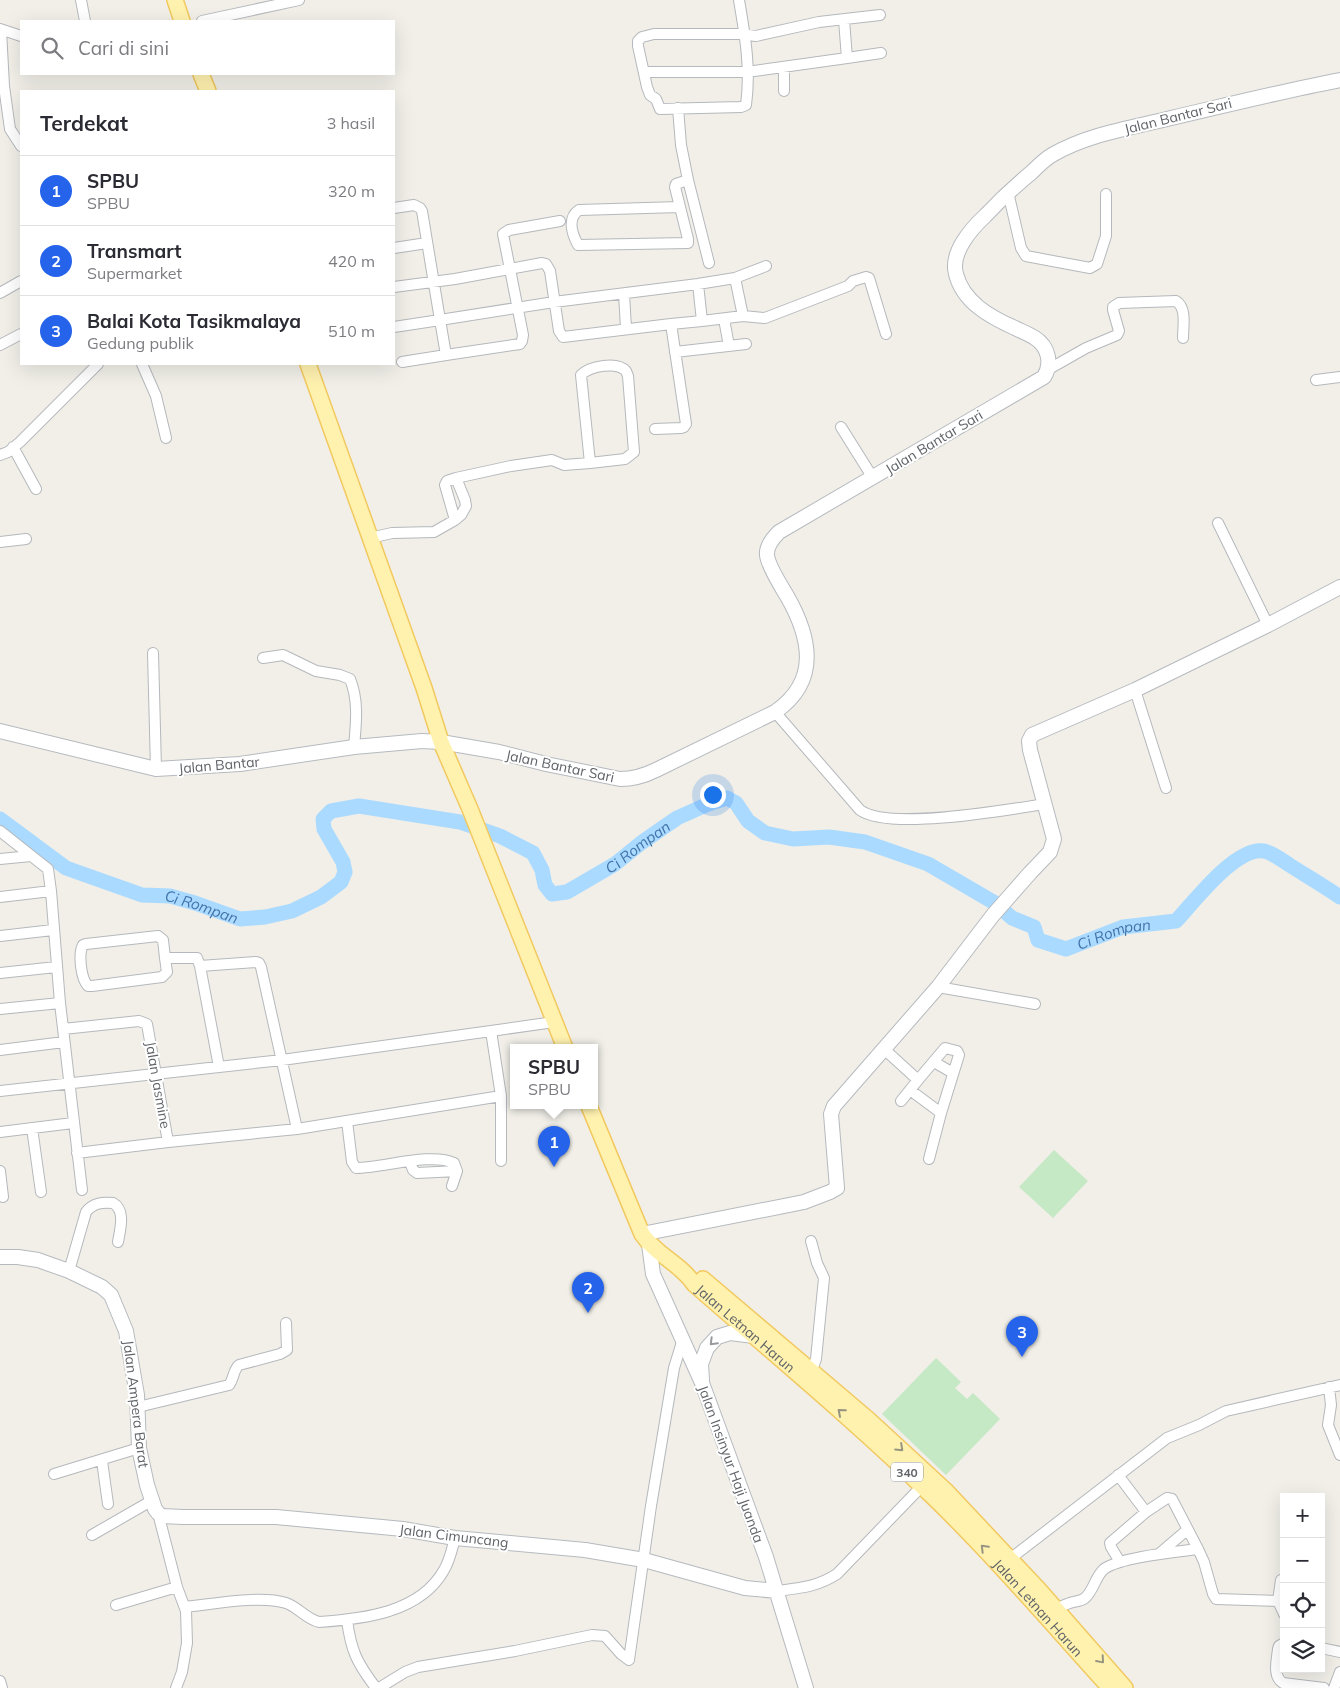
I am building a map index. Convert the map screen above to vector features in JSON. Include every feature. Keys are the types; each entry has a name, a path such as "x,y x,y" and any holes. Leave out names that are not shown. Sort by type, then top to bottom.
{"main road":[{"path":"175,0 182,20"},
{"path":"201,75 208,90"},
{"path":"308,365 441,742 470,809 563,1044"},
{"path":"590,1109 646,1239 688,1274"},
{"name":"Jalan Letnan Harun","path":"688,1274 694,1284 754,1336 945,1490 1110,1688"},
{"name":"Jalan Letnan Harun","path":"688,1274 700,1277 812,1370 922,1486 1006,1562"},
{"path":"1006,1562 1057,1609 1125,1688"}],"street":[{"path":"81,0 85,20"},
{"path":"207,20 299,0"},
{"path":"739,0 745,34 748,48 746,105 741,107 660,108 656,99 650,94 644,72 638,46 638,42 642,37 654,34 745,34 756,36 813,23 880,15"},
{"path":"844,20 847,58"},
{"path":"20,36 1,29 4,86 10,129 20,144"},
{"path":"644,72 747,72 881,53"},
{"path":"784,68 784,91"},
{"name":"Jalan Bantar Sari","path":"441,742 499,752 601,776 630,779 656,770 775,712 786,704 798,691 804,675 808,652 803,628 773,571 767,555 772,539 779,532 1044,377 1049,369 1048,354 1036,338 986,313 972,302 963,291 956,274 955,264 957,254 974,227 1008,192 1051,156 1087,138 1295,88 1340,80"},
{"path":"678,108 681,144 688,180 709,263"},
{"path":"680,207 579,210 575,213 571,224 578,245 684,244 688,242 688,239 675,186 688,180"},
{"path":"1008,192 1021,248 1026,256 1090,268 1097,264 1106,236 1106,194"},
{"path":"395,208 414,205 420,208 446,355"},
{"path":"402,362 520,344 523,335 503,238 505,232 560,221"},
{"path":"395,248 427,243"},
{"path":"395,287 510,270 542,263 546,264 550,271 559,332 563,337 626,328 743,316 765,318 848,286 853,281 867,277 886,334"},
{"path":"395,327 554,302 698,284 734,278 766,266"},
{"path":"734,278 743,316"},
{"path":"0,293 20,282"},
{"path":"698,284 702,321"},
{"path":"624,294 626,328"},
{"path":"1049,369 1086,348 1117,335 1119,331 1113,310 1118,302 1176,301 1180,303 1183,311 1184,338"},
{"path":"724,319 729,346"},
{"path":"655,429 681,428 686,424 671,324"},
{"path":"0,345 20,335"},
{"path":"675,352 746,344"},
{"path":"142,365 156,396 166,438"},
{"path":"0,455 13,447 91,366"},
{"path":"455,520 445,485 447,481 512,466 552,460 564,465 590,463 625,459 634,452 628,376 626,371 618,366 589,369 581,375 590,463"},
{"path":"1316,380 1340,377"},
{"path":"841,427 873,478"},
{"path":"13,447 36,489"},
{"path":"370,538 392,533 434,532 455,520 461,515 466,506 456,478"},
{"path":"1218,523 1268,625"},
{"path":"0,542 26,540"},
{"path":"646,1239 804,1202 835,1190 838,1184 833,1147 832,1110 938,987 993,915 1050,852 1054,839 1030,750 1029,741 1032,734 1135,690 1268,625 1340,587"},
{"path":"152,653 156,769"},
{"path":"263,658 282,655 316,671 340,675 350,679 356,695 357,719 354,747"},
{"path":"1135,690 1166,788"},
{"path":"775,712 860,810 867,815 890,818 930,818 969,815 1044,804"},
{"name":"Jalan Bantar","path":"0,731 156,769 240,764 354,747 422,741 441,742"},
{"path":"0,831 48,869 56,967 82,1190"},
{"path":"0,860 31,856"},
{"path":"0,897 51,891"},
{"path":"0,936 53,930"},
{"path":"158,936 162,938 165,958 167,972 159,978 88,986 84,981 80,950 86,944 158,936"},
{"path":"165,958 197,958 219,1067"},
{"path":"200,966 259,963 297,1129"},
{"path":"0,974 56,967"},
{"path":"938,987 1036,1004"},
{"path":"0,1009 60,1003"},
{"name":"Jalan Jasmine","path":"63,1029 139,1021 147,1024 168,1142"},
{"path":"0,1091 282,1060 554,1022"},
{"path":"491,1031 501,1096 501,1161"},
{"path":"0,1050 64,1042"},
{"path":"900,1101 945,1048 957,1051 959,1055 929,1159"},
{"path":"884,1049 918,1080"},
{"path":"934,1062 953,1073"},
{"path":"910,1090 941,1113"},
{"path":"77,1152 297,1129 501,1096"},
{"path":"347,1121 352,1162 356,1168 410,1162 413,1170 417,1173 457,1171 452,1186"},
{"path":"0,1132 74,1123"},
{"path":"32,1128 41,1192"},
{"path":"0,1170 3,1197"},
{"path":"69,1271 86,1212 92,1206 106,1202 116,1204 121,1213 118,1242"},
{"name":"Jalan Insinyur Haji Juanda","path":"646,1239 652,1274 702,1383 777,1591 806,1688"},
{"path":"811,1241 817,1263 824,1278 817,1352 812,1370"},
{"name":"Jalan Ampera Barat","path":"0,1257 38,1260 69,1271 102,1287 110,1295 119,1311 126,1331 138,1407 139,1448 154,1507"},
{"path":"138,1407 229,1385 239,1365 280,1354 287,1350 286,1323"},
{"path":"702,1383 701,1364 707,1348 717,1336 730,1332 754,1336"},
{"path":"347,1620 353,1651 360,1667 378,1688 405,1672 418,1667 515,1651 592,1635 605,1636 629,1660 674,1368 682,1342"},
{"path":"1006,1562 1166,1438 1199,1425 1226,1411 1340,1384"},
{"path":"1328,1388 1331,1405 1328,1425 1340,1455"},
{"path":"54,1474 102,1461 139,1448"},
{"path":"102,1461 108,1504"},
{"path":"1118,1475 1146,1512"},
{"path":"777,1591 815,1586 836,1574 922,1486"},
{"path":"1120,1562 1110,1547 1110,1543 1146,1512 1165,1499 1170,1498 1204,1562 1216,1599 1278,1600"},
{"path":"92,1535 154,1507 177,1587 186,1607 186,1644 182,1672 176,1688"},
{"name":"Jalan Cimuncang","path":"154,1507 162,1516 276,1517 403,1530 455,1538 585,1550 644,1560 745,1588 760,1591 777,1591"},
{"path":"1159,1554 1188,1530"},
{"path":"186,1607 272,1600 286,1603 315,1622 375,1616 424,1595 443,1572 449,1560 455,1538"},
{"path":"1057,1609 1067,1603 1082,1600 1105,1569 1120,1562 1198,1549"},
{"path":"1280,1605 1278,1600 1281,1583"},
{"path":"116,1605 177,1587"},
{"path":"1280,1645 1276,1674 1279,1680 1283,1683 1324,1688"},
{"path":"1325,1649 1340,1652"},
{"path":"1334,1688 1340,1672"},
{"path":"0,1680 2,1688"}],"green space":[{"path":"1054,1150 1088,1181 1053,1218 1019,1187"},
{"path":"936,1358 961,1382 955,1388 967,1399 973,1393 1000,1419 946,1475 882,1414"}],"waterway":[{"name":"Ci Rompan","path":"0,819 66,868 142,895 170,896 240,919 265,917 292,911 321,897 341,882 345,872 343,862 324,829 323,819 331,811 359,806 460,822 500,836 533,853 542,870 545,885 552,894 567,892 615,864 677,818 727,798 736,803 748,821 765,833 793,839 829,837 865,842 928,864 995,903 1012,918 1034,927 1038,940 1066,949 1123,927 1176,921 1216,877 1241,857 1253,852 1264,851 1271,853 1340,897"}],"place":[{"name":"SPBU","path":"554,1167"},
{"name":"Transmart","path":"588,1313"},
{"name":"Balai Kota Tasikmalaya","path":"1022,1357"}]}
